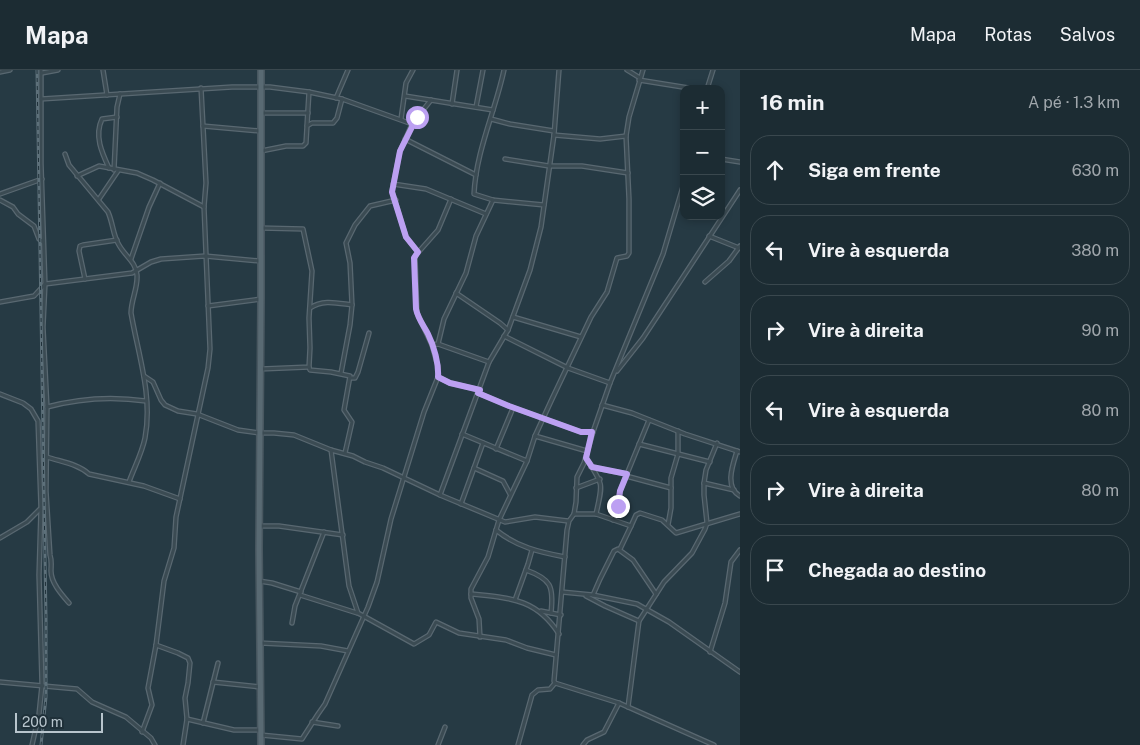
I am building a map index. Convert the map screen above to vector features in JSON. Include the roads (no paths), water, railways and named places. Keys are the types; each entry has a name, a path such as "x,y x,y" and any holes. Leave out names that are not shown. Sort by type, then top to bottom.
{"main road":[{"path":"261,70 259,526 261,745"}],"street":[{"path":"0,72 10,70"},
{"path":"58,70 41,72 44,242 43,327 47,407 46,490 52,563 51,574 69,603"},
{"path":"103,70 107,95"},
{"path":"336,98 348,70"},
{"path":"401,120 407,80 413,70"},
{"path":"452,104 457,70"},
{"path":"476,107 483,70"},
{"path":"504,70 491,119 486,130 476,176 475,195 493,200 544,205"},
{"path":"440,495 489,362 508,330 530,270 541,227 554,136 559,70"},
{"path":"627,70 640,79 680,86"},
{"path":"480,637 479,619 471,594 472,589 488,557 499,520 527,461 535,436 581,337 607,292 617,258 628,256 629,253 626,136 642,70"},
{"path":"708,85 713,70"},
{"path":"41,99 232,86 270,87 342,99 412,124"},
{"path":"142,732 152,705 148,688 156,645 164,581 174,548 175,523 208,368 210,349 205,256 204,207 206,183 201,88"},
{"path":"260,151 286,146 303,146 306,144 309,92"},
{"path":"99,199 116,170 117,117 120,94"},
{"path":"405,96 493,110"},
{"path":"307,126 312,123 334,123 342,99"},
{"path":"418,252 406,237 396,200 392,194 400,151 412,124 431,100"},
{"path":"260,113 308,113"},
{"path":"109,169 100,149 99,126 102,119 117,117"},
{"path":"491,119 510,124 554,130"},
{"path":"203,126 260,131"},
{"path":"554,136 600,139 626,136"},
{"path":"406,139 476,176"},
{"path":"65,154 69,165 99,199 113,221 120,247 131,259 137,271 137,283 131,313 144,376 146,426 144,442 129,482"},
{"path":"505,159 549,166 582,166 628,173"},
{"path":"725,160 740,162"},
{"path":"77,176 97,166 137,173 204,207"},
{"path":"0,194 42,179"},
{"path":"131,259 149,207 160,183"},
{"path":"393,184 421,188 486,214"},
{"path":"615,374 643,338 740,190"},
{"path":"556,683 554,681 565,557 569,521 574,514 577,477 586,458 592,432 610,383 663,254 680,196"},
{"path":"300,745 312,722 323,709 377,582 391,519 403,478 424,412 438,377 438,368 432,346 416,309 414,258 438,230 451,199"},
{"path":"0,200 13,206 18,214 34,226 39,239 44,242"},
{"path":"341,373 352,305 350,263 346,241 355,225 370,206 396,200"},
{"path":"438,344 444,319 466,273 476,236 493,200"},
{"path":"260,228 303,229 312,271 309,367"},
{"path":"705,282 729,261 739,247 709,236"},
{"path":"85,279 79,251 80,246 117,240"},
{"path":"0,302 34,296 44,284 137,271 156,260 205,256 261,261"},
{"path":"456,293 508,330"},
{"path":"208,306 261,299"},
{"path":"310,309 320,302 352,305"},
{"path":"513,317 581,337"},
{"path":"351,378 355,378 358,372 369,333"},
{"path":"504,336 568,368 610,383"},
{"path":"432,346 438,344 489,362"},
{"path":"261,369 309,367 310,370 341,373 351,378"},
{"path":"144,376 154,382 161,400 178,411 197,414 231,428 260,434 294,435 331,450 346,453 499,520 508,522 535,517 569,521"},
{"path":"438,377 450,383 479,391 513,408 544,417 582,432 592,432"},
{"path":"346,453 352,422 344,410 351,378"},
{"path":"0,394 24,403 31,409 38,421 41,508 39,575 42,685 39,714 32,745"},
{"path":"47,407 97,398 122,398 146,401"},
{"path":"602,405 738,451 730,474 734,490 740,496"},
{"path":"496,449 513,408"},
{"path":"613,520 617,512 620,491 649,420"},
{"path":"668,525 671,508 671,478 678,454 678,431"},
{"path":"462,434 527,461"},
{"path":"535,436 587,451"},
{"path":"461,504 483,443"},
{"path":"628,706 640,621 656,594 672,573 692,553 707,523 704,483 717,443"},
{"path":"639,444 710,462"},
{"path":"331,450 349,586 358,613 363,618 414,644 429,635 436,622 459,633 512,642 527,648 556,655"},
{"path":"47,457 84,469 89,474 129,482 180,499"},
{"path":"586,458 600,479 601,489 596,514"},
{"path":"592,467 672,488"},
{"path":"474,468 503,481 510,494"},
{"path":"576,488 600,479"},
{"path":"704,483 734,490"},
{"path":"0,538 27,522 41,508"},
{"path":"620,550 638,513 658,518 676,533 740,514"},
{"path":"574,514 596,514 631,526"},
{"path":"259,526 279,526 343,535"},
{"path":"496,530 510,541 532,550 565,557"},
{"path":"292,623 295,606 324,532"},
{"path":"593,595 615,549 620,550 633,560 656,594"},
{"path":"515,600 532,550"},
{"path":"710,652 725,603 731,562 740,550"},
{"path":"526,570 540,575 549,583 552,598 551,613"},
{"path":"259,581 272,583 358,613"},
{"path":"562,592 593,595 632,603 646,609 669,622 740,672"},
{"path":"471,594 515,600 538,610 561,615"},
{"path":"583,594 640,621"},
{"path":"538,610 546,616 559,635"},
{"path":"259,642 321,646 348,651"},
{"path":"156,645 178,652 189,660 185,700 187,719 184,745"},
{"path":"203,723 218,663"},
{"path":"0,682 77,689 92,702 126,717 151,738 155,745"},
{"path":"213,682 260,687"},
{"path":"556,683 628,706 714,745"},
{"path":"518,745 532,695 538,690 550,689 556,683"},
{"path":"583,745 587,740 604,732 619,703"},
{"path":"187,719 234,730 302,739"},
{"path":"312,722 338,726"},
{"path":"438,745 445,727"}],"railway":[{"path":"37,70 46,618 46,697 41,745"}]}
